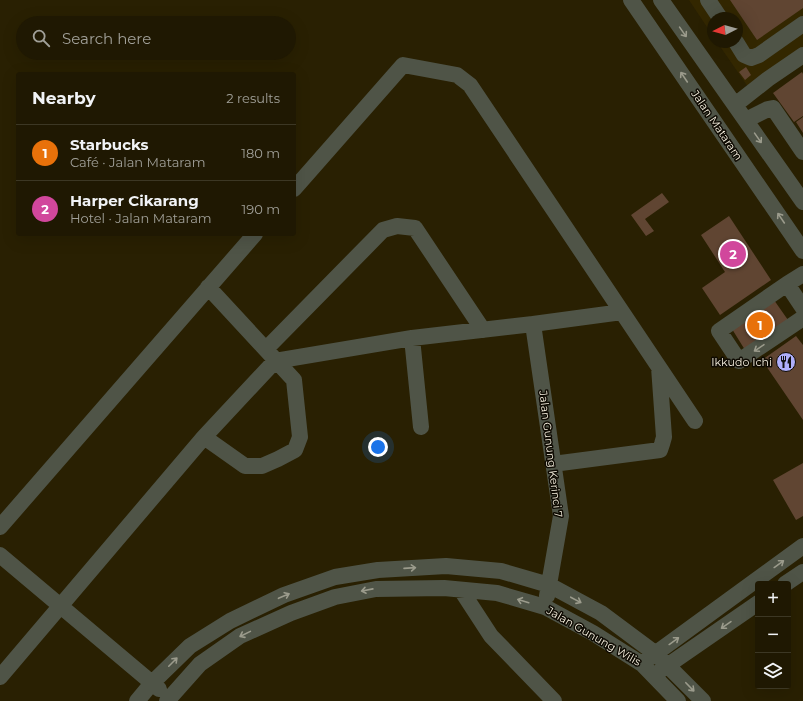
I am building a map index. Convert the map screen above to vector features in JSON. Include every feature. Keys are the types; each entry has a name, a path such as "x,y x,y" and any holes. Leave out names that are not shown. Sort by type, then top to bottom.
{"street":[{"name":"Jalan Mataram","path":"631,0 803,251"},
{"path":"661,0 803,202"},
{"path":"708,0 716,12"},
{"path":"740,48 744,55 751,58 754,57 803,24"},
{"path":"735,105 768,79 803,55"},
{"path":"754,57 768,79"},
{"path":"296,187 403,65 457,75 470,85 695,421"},
{"path":"746,120 773,108 803,152"},
{"path":"0,677 204,437 270,355 383,230 397,226 415,228 483,330"},
{"path":"0,527 253,236"},
{"path":"803,274 719,331 739,361 803,318"},
{"path":"788,284 803,308"},
{"path":"204,437 245,466 262,466 278,460 295,450 300,436 294,380 208,287"},
{"path":"270,355 622,312"},
{"name":"Jalan Gunung Kerinci 7","path":"533,324 561,516 545,607"},
{"path":"412,338 421,427"},
{"path":"553,464 660,450 664,437 659,367"},
{"path":"648,670 656,654 803,546"},
{"path":"0,555 61,605 169,699"},
{"name":"Jalan Gunung Wilis","path":"137,701 190,646 230,621 284,595 335,577 378,570 446,566 501,571 549,585 601,613 656,654 703,701"},
{"path":"790,581 803,572"},
{"name":"Jalan Gunung Wilis","path":"169,699 200,664 240,636 291,612 335,597 376,588 444,588 498,593 545,607 593,634 648,670 678,701"},
{"path":"461,590 491,636 554,701"},
{"path":"648,670 668,665 755,605"}],"shaded area":[{"path":"689,0 803,0 803,63 755,97 721,48 743,48 743,12 707,12 707,27"}],"building":[{"path":"730,0 803,0 803,8 757,40 743,19 743,12 738,12"},
{"path":"746,67 751,75 745,80 739,72"},
{"path":"802,72 803,116 794,122 773,93"},
{"path":"803,117 803,133 796,122"},
{"path":"662,193 669,202 645,219 654,231 646,236 631,215"},
{"path":"729,216 771,280 720,315 702,288 725,272 701,235"},
{"path":"774,300 788,320 745,350 732,329"},
{"path":"796,336 803,345 803,420 762,360"},
{"path":"803,463 803,516 796,520 773,480"}],"place":[{"name":"Harper Cikarang","path":"733,254"},
{"name":"Starbucks","path":"760,325"},
{"name":"Ikkudo Ichi","path":"786,362"}]}
